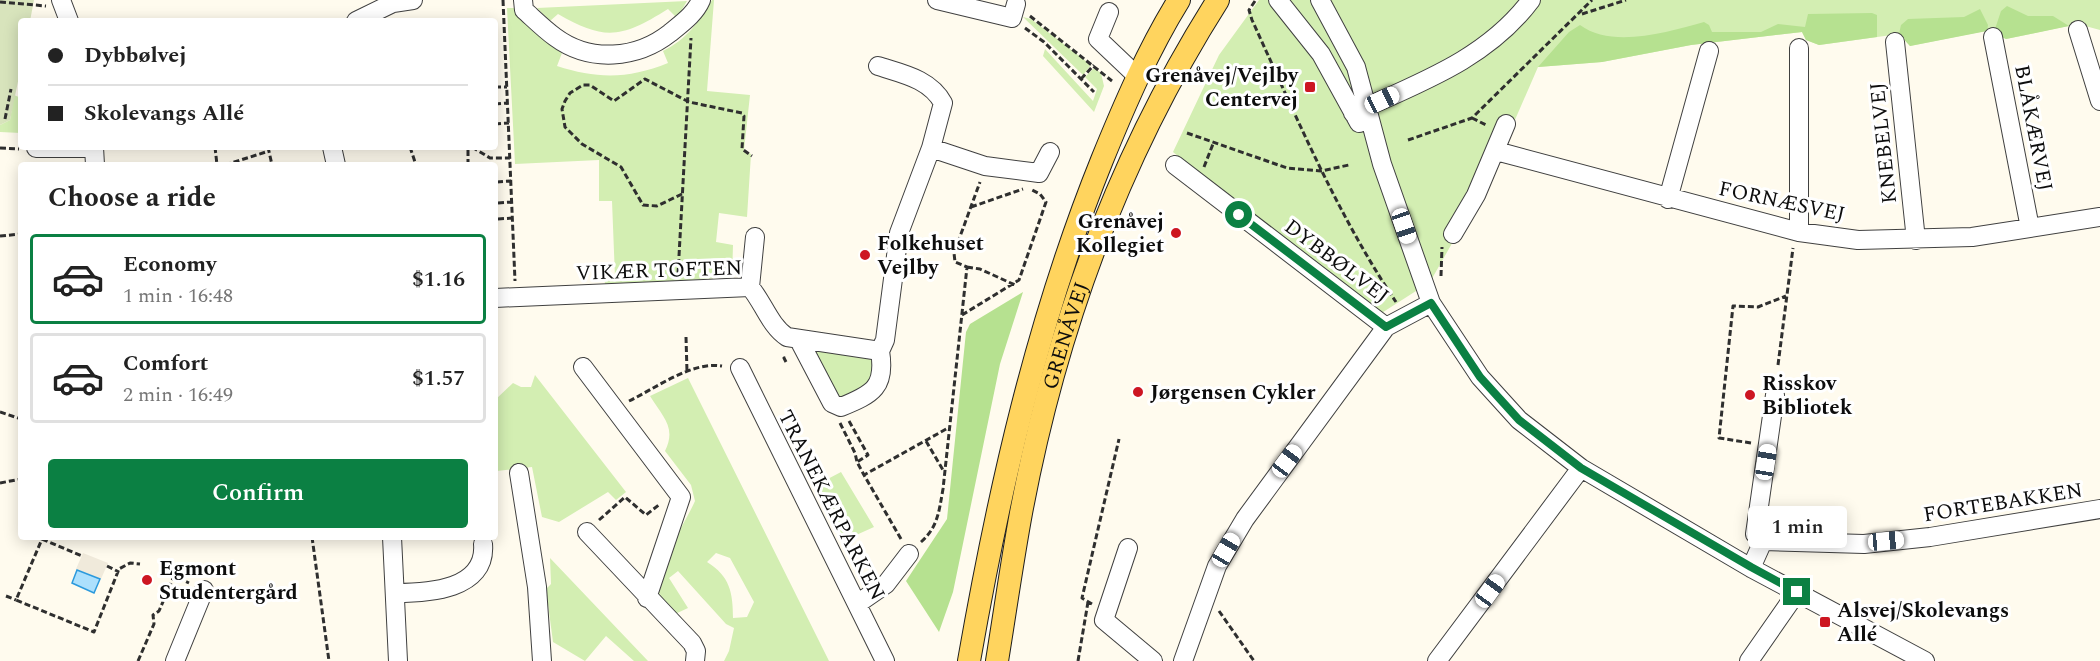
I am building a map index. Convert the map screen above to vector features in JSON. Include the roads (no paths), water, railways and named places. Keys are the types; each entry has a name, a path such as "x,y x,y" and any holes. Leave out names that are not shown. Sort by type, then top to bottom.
{"main road":[{"name":"GRENÅVEJ","path":"969,661 998,507 1045,320 1089,193 1138,77 1179,0"},
{"name":"GRENÅVEJ","path":"998,661 1021,513 1043,417 1071,316 1092,254 1137,145 1166,88 1218,0"}],"street":[{"path":"362,18 393,3 413,0"},
{"path":"523,0 524,10 555,37 589,53 626,54 644,49 679,26 691,16 701,0"},
{"path":"937,0 1014,11"},
{"path":"1278,0 1361,110"},
{"path":"1320,0 1356,67 1361,110 1428,295 1488,386 1519,420 1581,468 1751,567 1925,661"},
{"path":"1361,110 1466,60 1496,40 1531,0"},
{"path":"1109,12 1098,39 1138,77"},
{"path":"2078,30 2100,102"},
{"name":"BLÅKÆRVEJ","path":"1993,37 2030,228"},
{"name":"KNEBELVEJ","path":"1895,42 1916,240"},
{"path":"1797,232 1799,48"},
{"path":"1668,199 1709,51"},
{"path":"799,340 832,403 841,406 869,393 880,384 883,370 880,351 885,340 899,233 931,148 943,103 936,91 922,81 878,66"},
{"path":"1453,234 1496,151 1506,124"},
{"path":"931,148 985,166 1039,173 1050,152"},
{"name":"FORNÆSVEJ","path":"1496,151 1797,232 1858,240 1972,237 2100,217"},
{"name":"DYBBØLVEJ","path":"1175,165 1386,327"},
{"path":"750,287 755,237"},
{"name":"VIKÆR TOFTEN","path":"498,298 750,287 760,299 779,332 799,340 880,351"},
{"name":"DYBBØLVEJ","path":"1183,661 1217,566 1245,519 1386,327 1406,316 1428,295"},
{"path":"583,367 681,497 647,598"},
{"name":"TRANEKÆRPARKEN","path":"740,368 885,661"},
{"path":"1751,567 1763,541 1755,534 1775,395"},
{"path":"1437,661 1581,468"},
{"path":"519,474 537,587 542,661"},
{"name":"FORTEBAKKEN","path":"1763,541 1875,543 1930,537 2100,509"},
{"path":"587,532 692,643 696,651 695,661"},
{"path":"392,540 398,661"},
{"path":"395,593 449,589 459,584 478,567 484,556 483,544"},
{"path":"1128,548 1104,620 1153,661"},
{"path":"857,604 886,584 909,554"},
{"path":"175,661 204,590"},
{"path":"1749,661 1797,592"}],"water":[{"path":"77,570 100,579 94,593 72,583"}],"place":[{"name":"Grenåvej/Vejlby Centervej","path":"1310,87"},
{"name":"Grenåvej Kollegiet","path":"1176,233"},
{"name":"Folkehuset Vejlby","path":"865,255"},
{"name":"Jørgensen Cykler","path":"1138,392"},
{"name":"Risskov Bibliotek","path":"1750,395"},
{"name":"Egmont Studentergård","path":"147,580"},
{"name":"Alsvej/Skolevangs Allé","path":"1825,622"}]}
